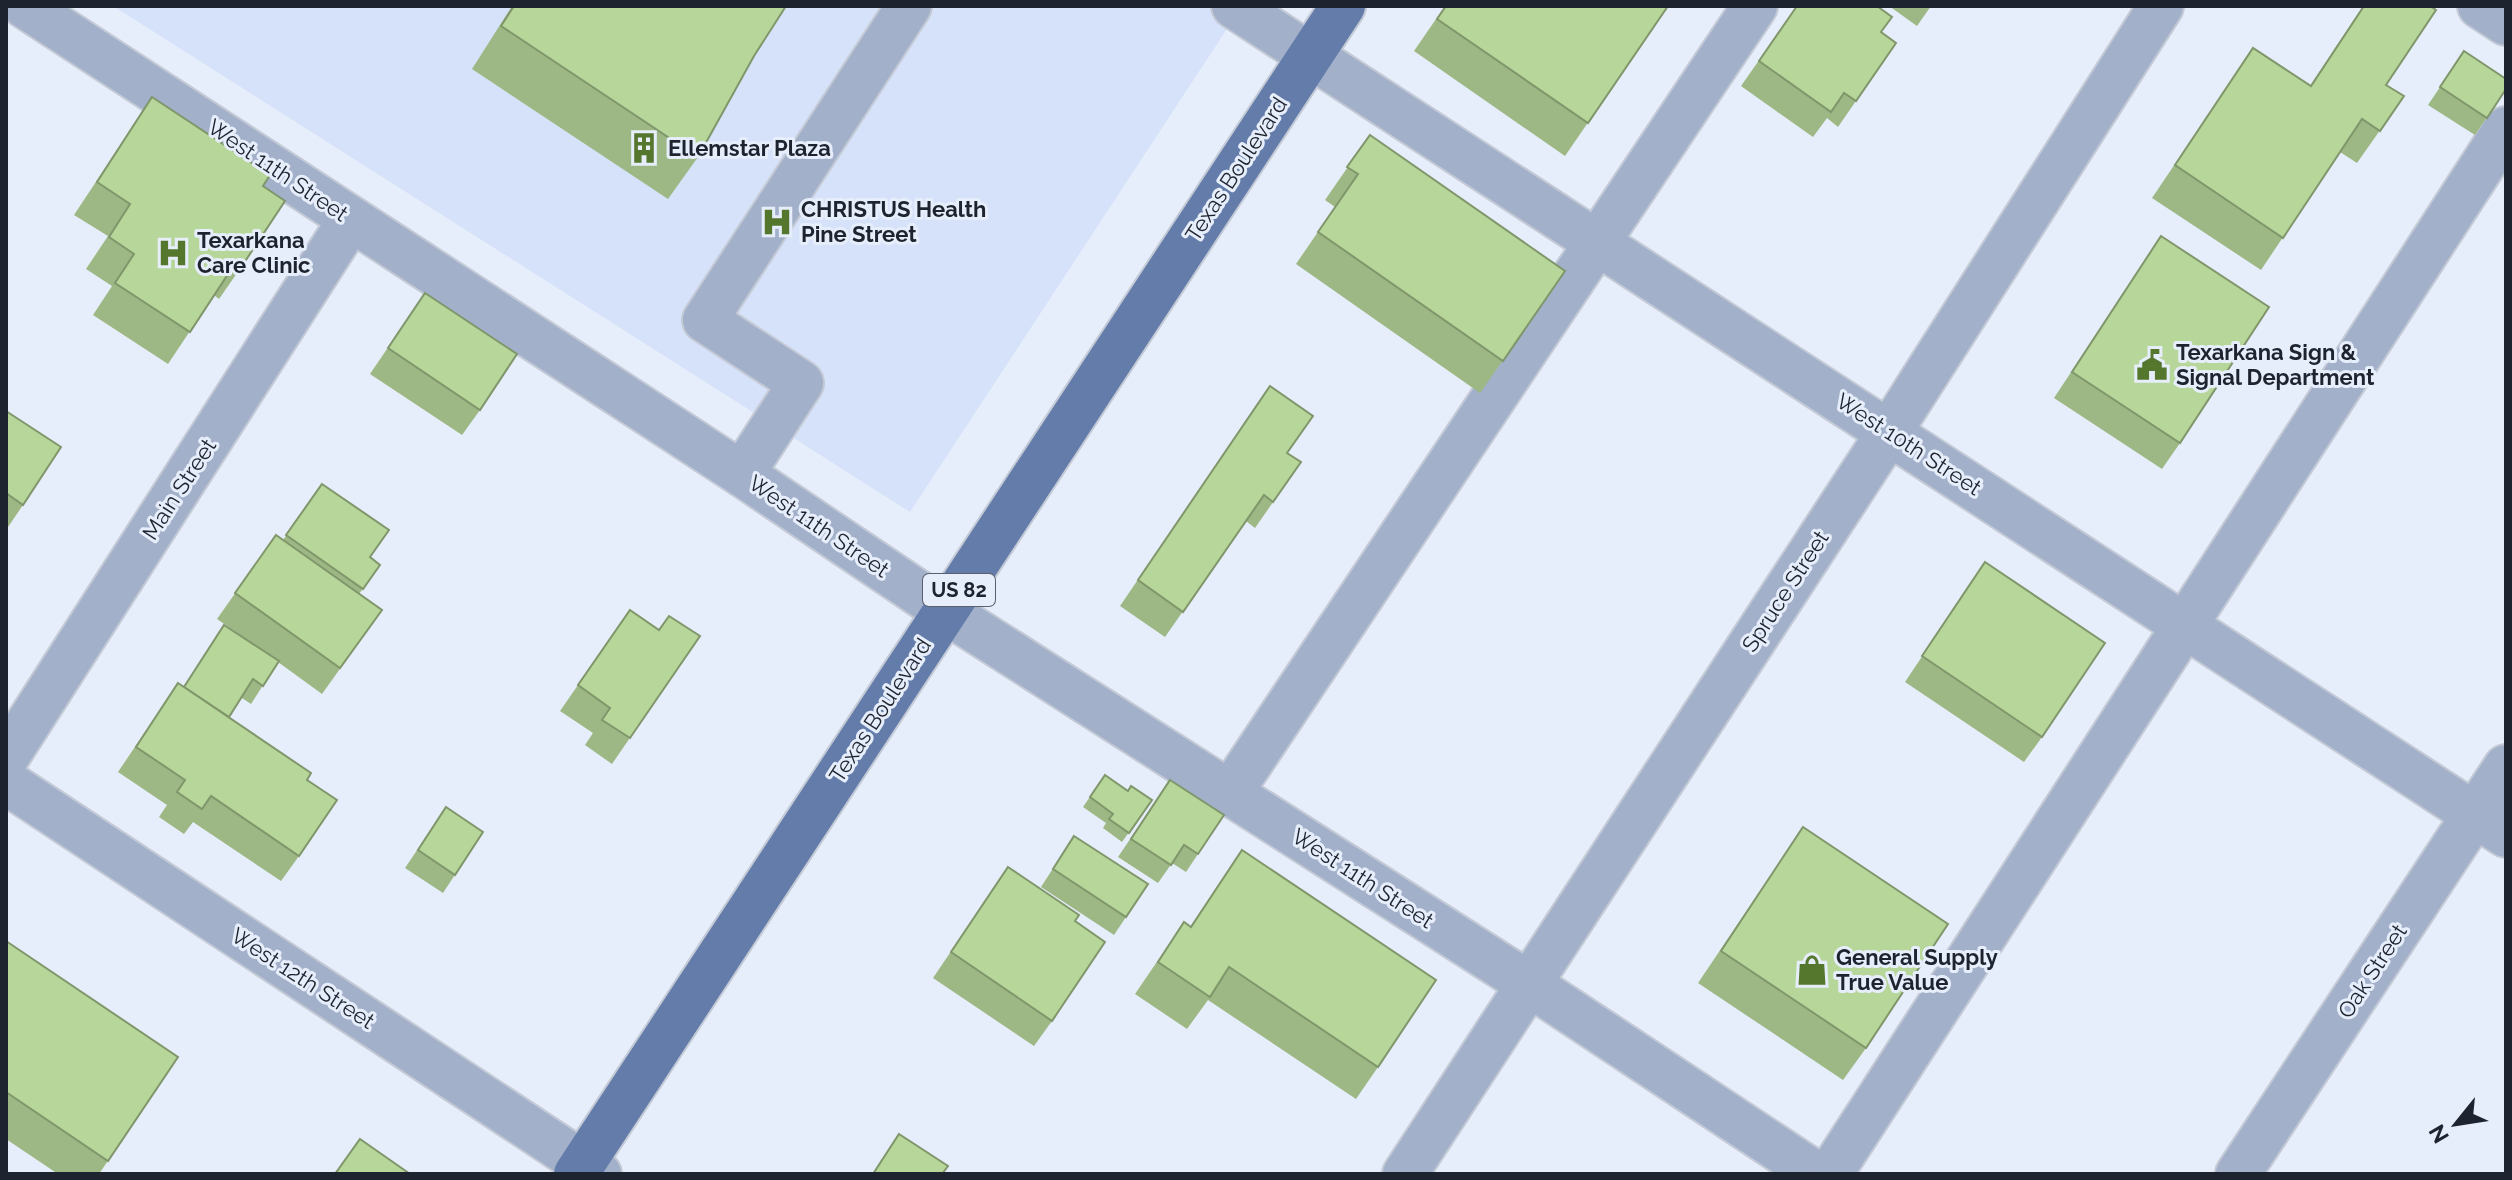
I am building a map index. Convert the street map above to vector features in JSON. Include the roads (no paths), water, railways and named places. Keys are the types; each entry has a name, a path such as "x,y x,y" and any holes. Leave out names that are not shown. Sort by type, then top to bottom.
{"main road":[{"name":"Texas Boulevard","path":"586,1170 945,611 1343,6"}],"street":[{"name":"West 11th Street","path":"25,6 742,474 945,611 1529,984 1816,1174"},
{"path":"742,474 801,383 705,320 909,6"},
{"name":"West 10th Street","path":"1234,6 2491,825"},
{"path":"1230,793 1755,6"},
{"name":"Spruce Street","path":"1405,1174 1890,431 2161,6"},
{"path":"2480,6 2506,23"},
{"path":"1830,1174 2187,627 2506,129"},
{"name":"Main Street","path":"6,758 351,219"},
{"name":"Oak Street","path":"2238,1174 2491,825 2506,767"},
{"name":"West 12th Street","path":"6,782 586,1170"}],"place":[{"name":"Ellemstar Plaza","path":"644,148"},
{"name":"CHRISTUS Health Pine Street","path":"777,222"},
{"name":"Texarkana Care Clinic","path":"173,253"},
{"name":"Texarkana Sign & Signal Department","path":"2152,365"},
{"name":"General Supply True Value","path":"1812,970"}]}
